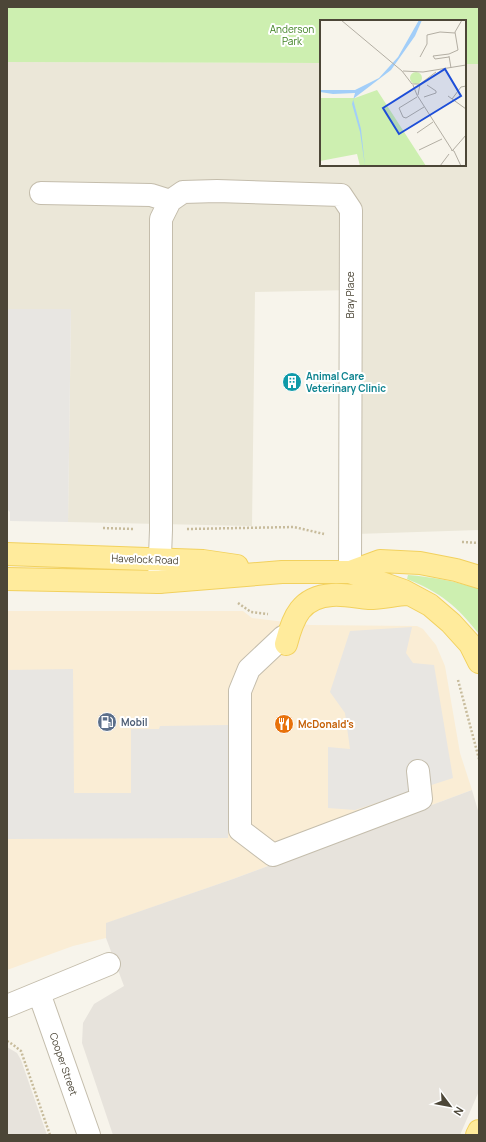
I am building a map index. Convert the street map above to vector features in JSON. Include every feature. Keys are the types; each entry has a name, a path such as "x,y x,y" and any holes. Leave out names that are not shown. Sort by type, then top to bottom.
{"main road":[{"name":"Havelock Road","path":"7,554 203,561 282,572"},
{"name":"Havelock Road","path":"7,579 159,582 282,572 350,572 380,561 420,563 456,570 479,577"},
{"name":"Havelock Road","path":"350,572 409,594 430,604 451,623 470,644 479,662"},
{"path":"284,641 296,614 310,601 319,597 334,595 371,598 409,594"},
{"path":"477,1135 479,1131"}],"street":[{"name":"Bray Place","path":"170,201 183,192 199,191 341,195 350,210 350,572"},
{"path":"41,193 151,195 170,201 161,218 160,308 162,530 159,582"},
{"path":"284,641 248,669 240,692 240,830 273,855 421,799 418,771"},
{"path":"7,1006 109,964"},
{"name":"Cooper Street","path":"39,993 89,1135"}],"path":[{"path":"99,528 162,530 294,527 326,535 350,537"},
{"path":"7,1041 21,1051 50,1135"}],"shaded area":[{"path":"7,62 320,63 320,166 466,166 466,64 479,64 479,530 356,534 353,290 255,292 252,526 68,522 71,309 7,309"},
{"path":"7,309 71,309 68,522 10,521 10,512 7,509"},
{"path":"7,611 243,611 252,618 310,625 417,626 423,629 436,645 445,666 460,753 472,790 233,879 107,923 106,938 73,946 7,970"},
{"path":"412,627 406,653 413,663 434,665 453,778 355,810 328,808 328,747 350,749 345,713 330,692 350,631"},
{"path":"73,669 74,793 131,793 131,729 159,729 160,726 229,725 228,838 7,839 7,670"},
{"path":"472,790 479,814 479,1091 460,1135 113,1135 82,1043 83,1023 94,1004 124,986 106,938 106,923 233,879"},
{"path":"7,1047 17,1053 21,1060 47,1135 7,1135"}],"green space":[{"name":"Anderson Park","path":"7,7 479,7 479,64 466,64 466,20 320,20 320,63 7,62"},
{"path":"408,575 444,580 479,589 479,634 463,615 447,601 429,589 407,579"}],"place":[{"name":"Animal Care Veterinary Clinic","path":"292,382"},
{"name":"Mobil","path":"107,722"},
{"name":"McDonald's","path":"284,724"}]}
